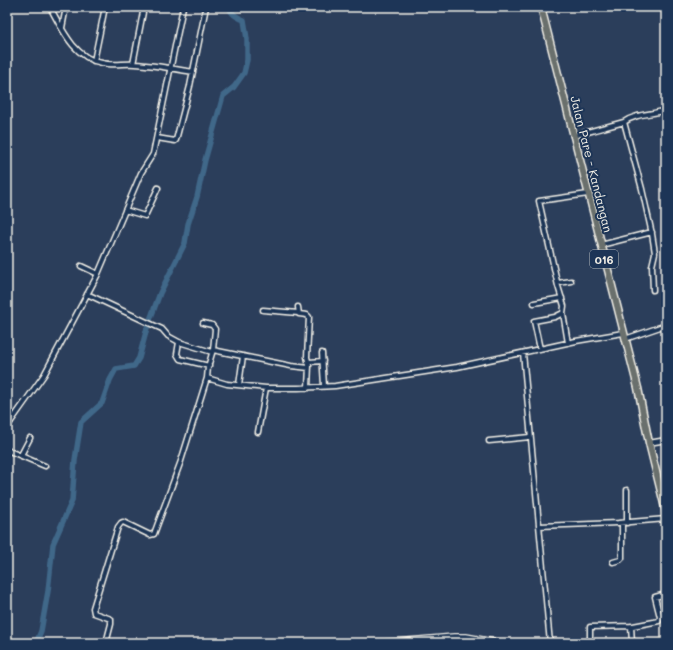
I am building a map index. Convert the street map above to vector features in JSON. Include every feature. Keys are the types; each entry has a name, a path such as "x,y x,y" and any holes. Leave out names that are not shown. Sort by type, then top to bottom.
{"main road":[{"name":"Jalan Pare - Kandangan","path":"540,7 638,388 648,443 666,512"}],"street":[{"path":"50,7 76,48 84,56 94,61 106,64 151,65 193,72"},
{"path":"62,28 66,7"},
{"path":"94,61 105,7"},
{"path":"133,64 144,7"},
{"path":"7,428 44,375 98,274 140,173 153,154 183,7"},
{"path":"157,138 176,140 193,72 206,7"},
{"path":"573,136 624,122 638,115 666,110"},
{"path":"624,122 652,232 655,252 652,266 653,290"},
{"path":"125,210 145,216 158,188"},
{"path":"568,343 563,313 564,306 539,201 588,194"},
{"path":"601,245 652,232"},
{"path":"81,266 98,274"},
{"path":"558,283 572,281"},
{"path":"87,294 162,329 168,336 179,342 213,351 309,368"},
{"path":"534,303 562,298"},
{"path":"298,307 298,313"},
{"path":"263,310 308,315 308,388"},
{"path":"540,349 534,321 555,317 563,313"},
{"path":"106,643 111,620 94,613 93,608 118,527 121,523 123,522 150,535 154,534 183,455 207,378 213,351 215,329 212,324 203,323"},
{"path":"207,378 227,384 266,388 308,388 450,368 568,343 624,336 666,325"},
{"path":"179,342 177,354 180,360 209,366"},
{"path":"322,353 324,386"},
{"path":"523,353 550,643"},
{"path":"239,385 243,356"},
{"path":"308,362 322,361"},
{"path":"258,432 266,388"},
{"path":"489,441 530,437"},
{"path":"21,455 30,438"},
{"path":"648,443 666,440"},
{"path":"7,450 45,466"},
{"path":"627,490 627,522"},
{"path":"540,526 622,523 666,519"},
{"path":"613,562 622,558 622,523"},
{"path":"590,643 590,628 631,626 659,621 660,617 654,597 666,594"},
{"path":"631,626 632,643"},
{"path":"385,643 454,637 466,637 499,643"}],"waterway":[{"path":"36,643 41,631 48,591 53,544 72,501 75,460 81,422 102,403 110,380 116,369 134,366 139,358 147,328 160,293 185,243 188,224 197,197 205,160 223,96 234,87 244,73 247,60 247,39 244,20 231,12 229,7"}]}
